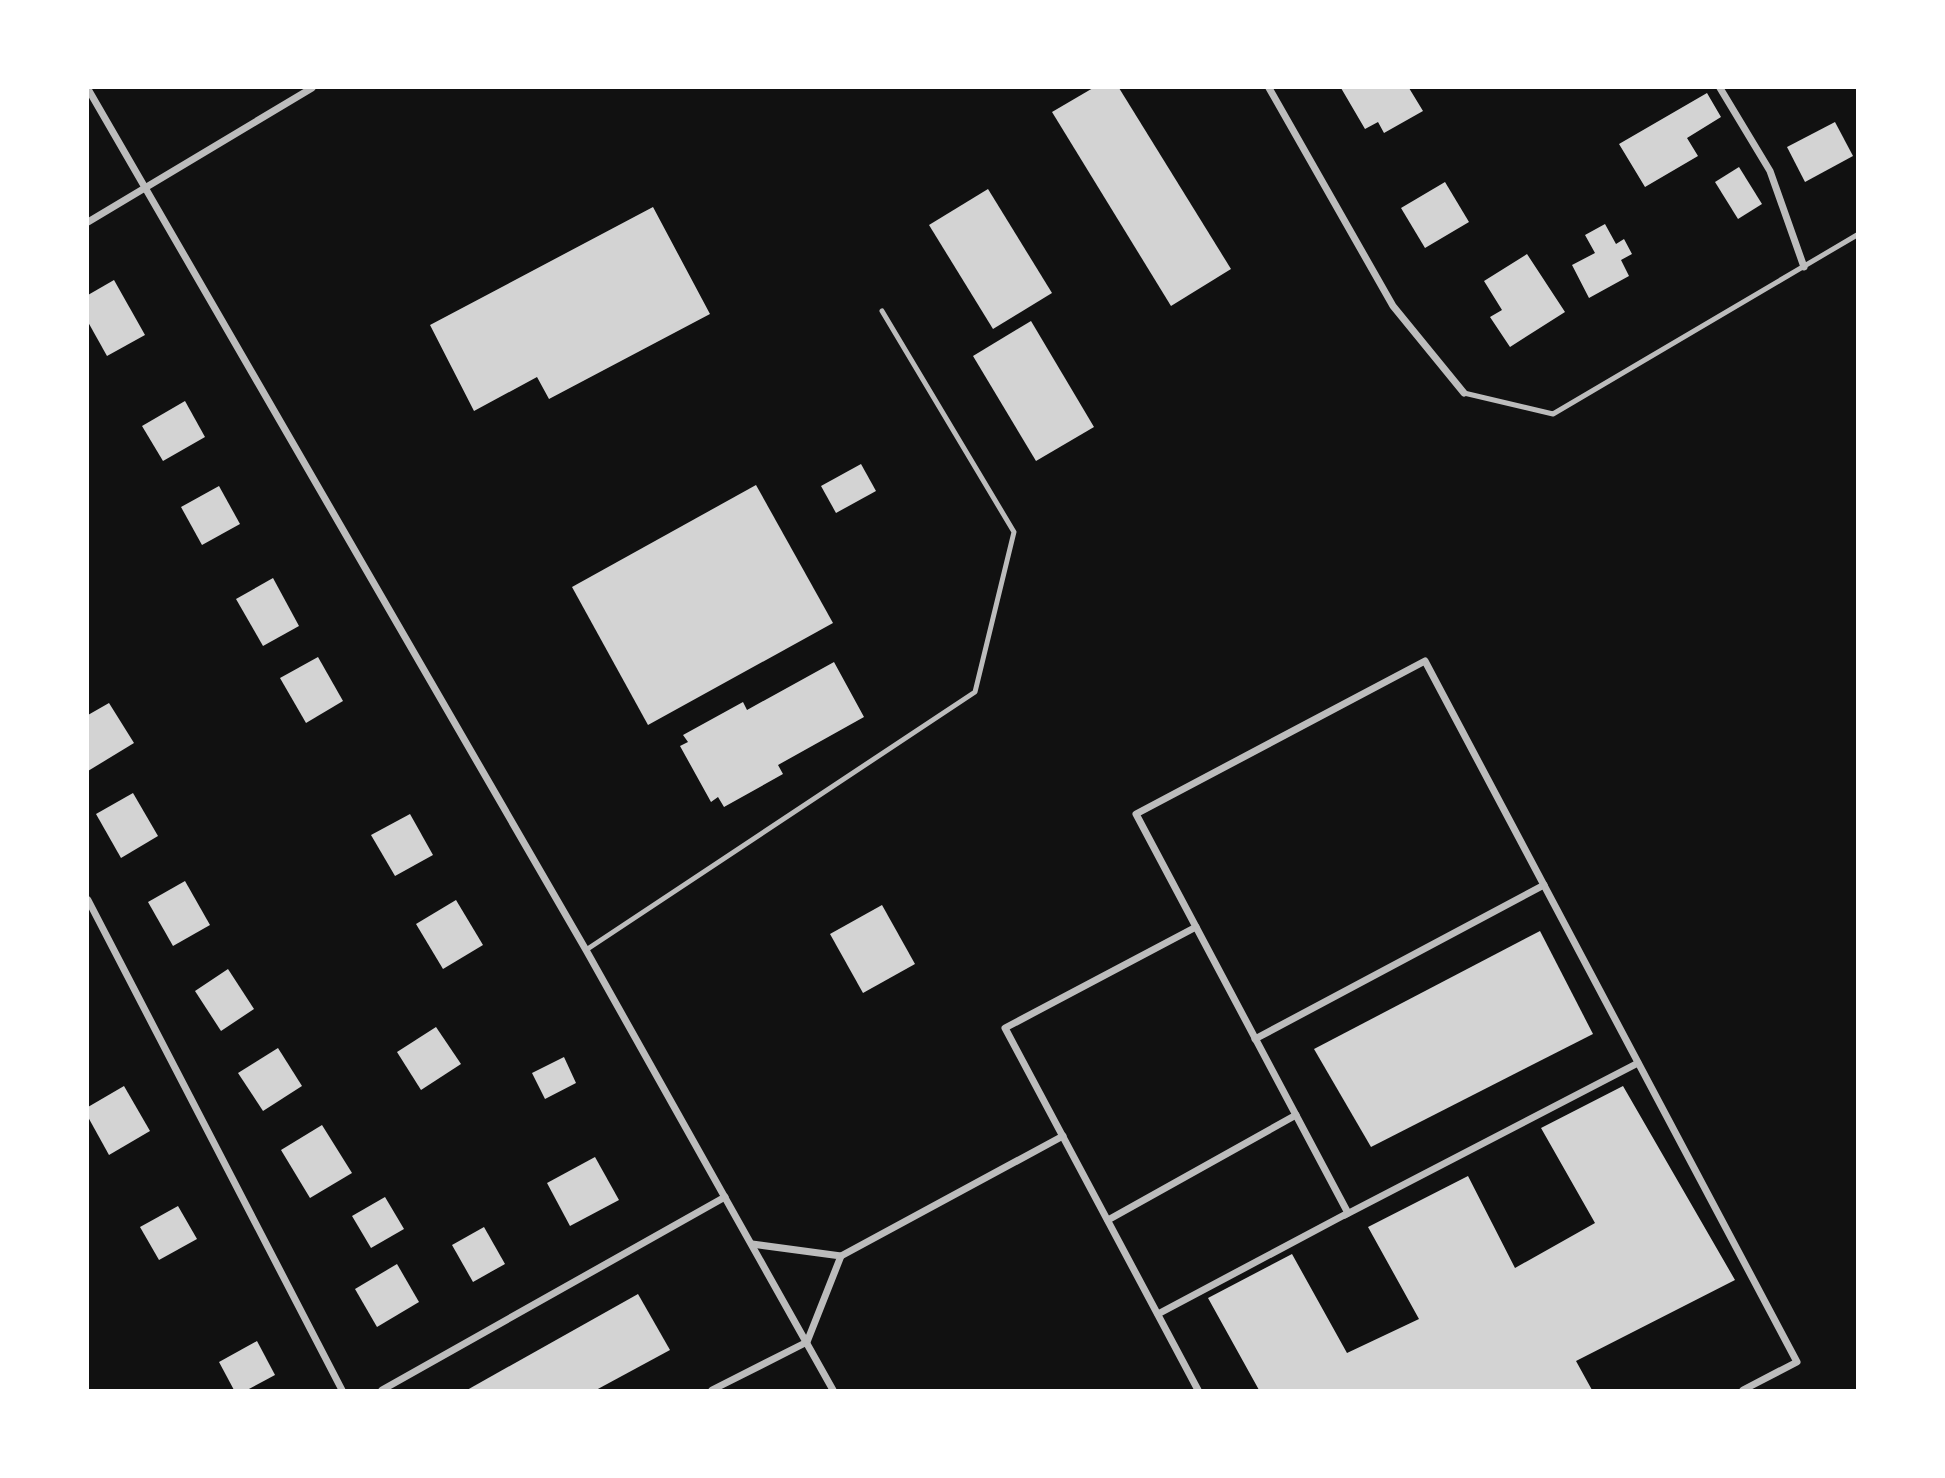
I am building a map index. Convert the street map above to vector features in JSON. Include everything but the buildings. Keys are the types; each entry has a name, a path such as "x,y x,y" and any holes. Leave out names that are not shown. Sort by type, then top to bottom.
{"street":[{"path":"88,222 312,88"},
{"path":"1269,88 1393,306 1464,393"},
{"path":"1720,88 1770,171 1804,267"},
{"path":"88,89 586,950 833,1391"},
{"path":"1158,1314 1348,1213 1136,814 1425,661 1797,1362 1743,1391"},
{"path":"1255,1039 1544,885"},
{"path":"88,900 342,1391"},
{"path":"1196,927 1005,1028 1198,1391"},
{"path":"1335,1220 1638,1063"},
{"path":"1108,1220 1296,1115"},
{"path":"752,1244 841,1256 1063,1136"},
{"path":"382,1391 725,1196"},
{"path":"712,1391 807,1342 841,1256"}],"lane":[{"path":"1464,393 1553,414 1857,236"},
{"path":"586,950 975,692 1014,532 882,311"}]}
